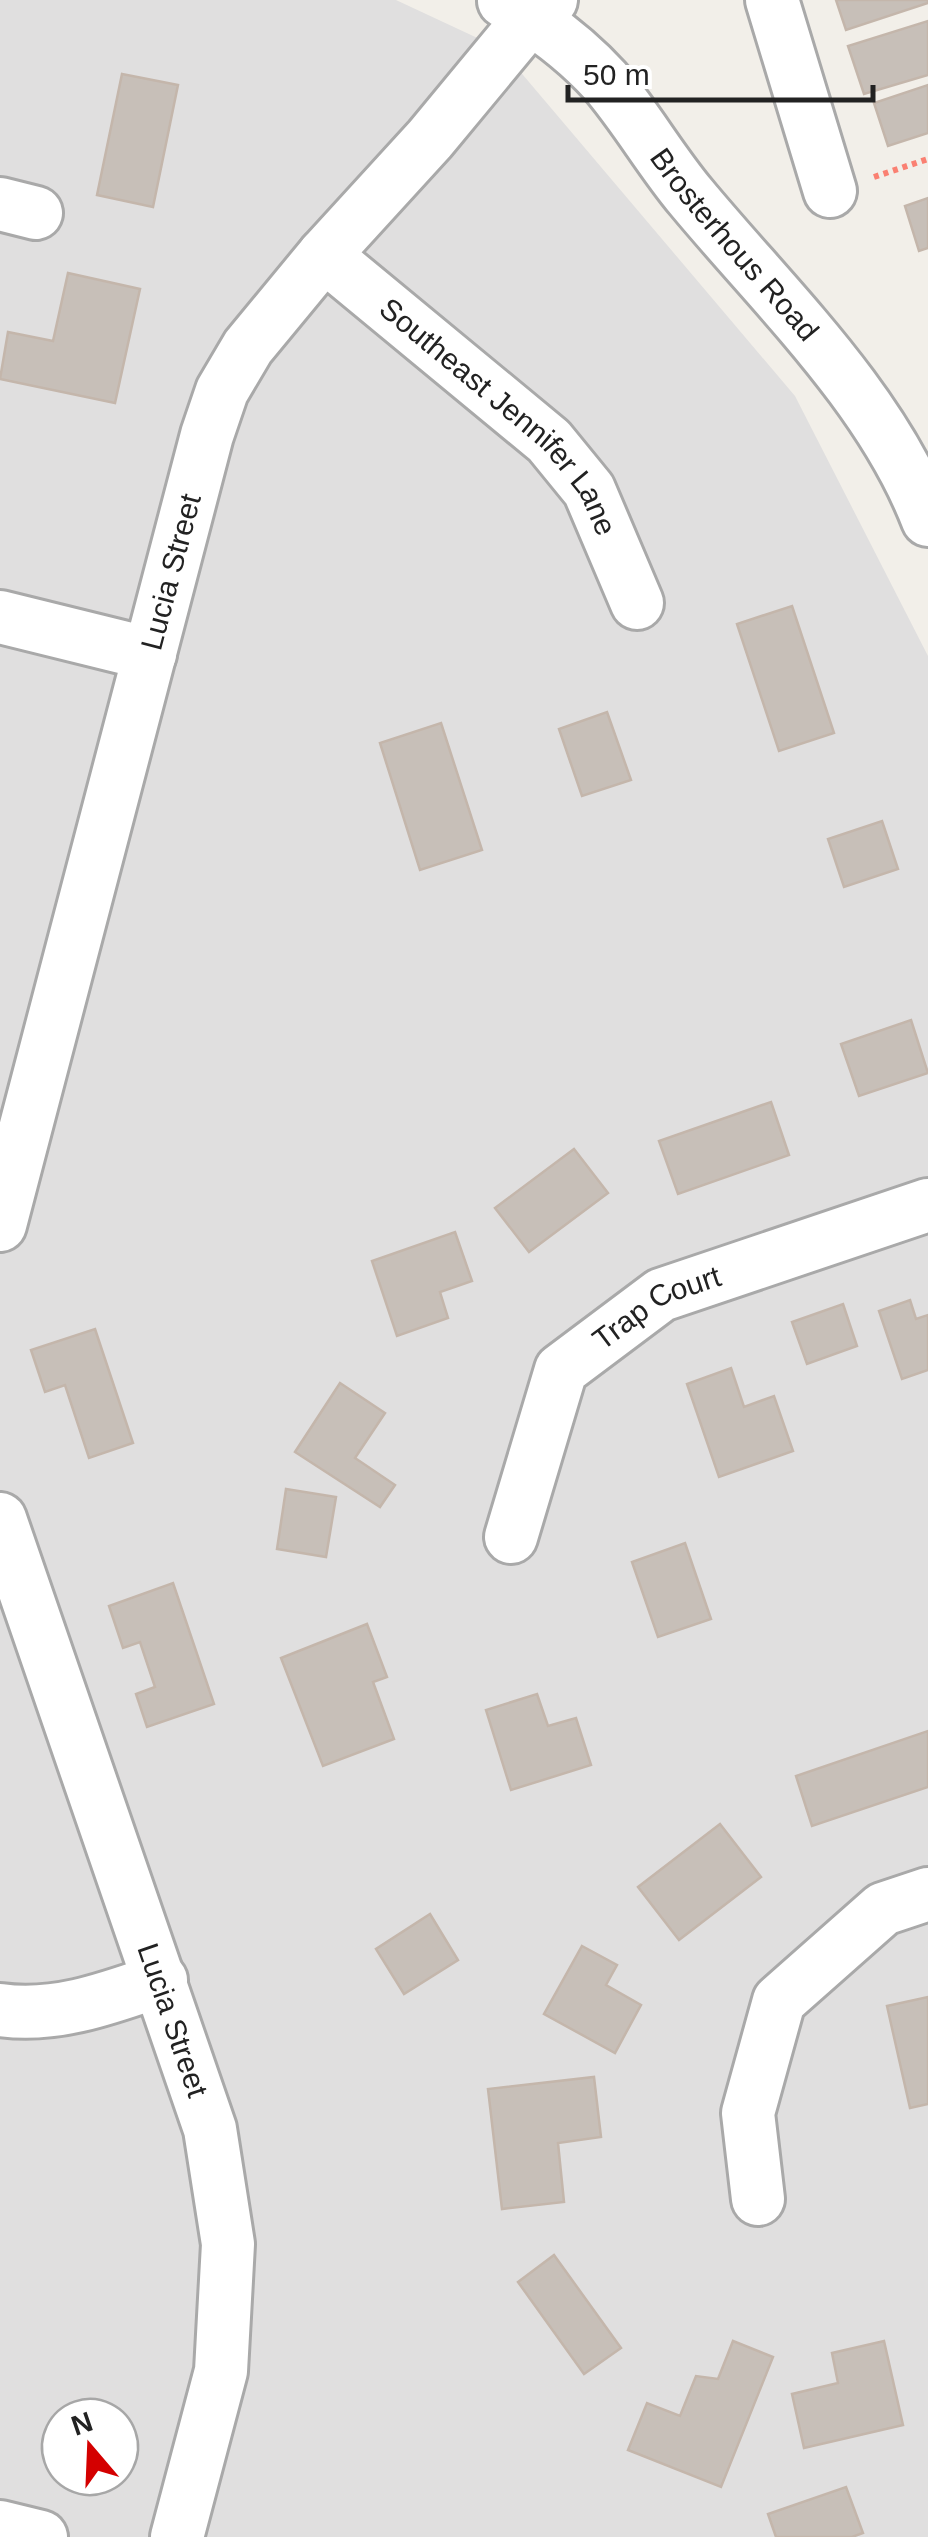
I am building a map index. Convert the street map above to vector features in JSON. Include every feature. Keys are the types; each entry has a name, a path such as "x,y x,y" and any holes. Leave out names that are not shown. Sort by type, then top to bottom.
{"street":[{"path":"772,0 830,191"},
{"name":"Lucia Street","path":"0,1225 21,1067 150,654 207,435 222,392 248,347 324,255 430,139 528,6"},
{"name":"Brosterhous Road","path":"528,6 603,80 689,195 850,385 923,494"},
{"name":"Southeast Jennifer Lane","path":"324,255 550,442 589,490 637,603"},
{"path":"0,617 150,654"},
{"name":"Trap Court","path":"511,1537 561,1370 661,1295 928,1206"},
{"name":"Lucia Street","path":"0,1519 210,2129 228,2244 221,2371 177,2537"},
{"path":"758,2198 748,2113 779,2001 882,1909 928,1894"},
{"path":"0,2010 19,2013 85,2006 161,1980"},
{"path":"0,2527 41,2537"}],"path":[{"path":"830,191 928,159"}],"shaded area":[{"path":"0,0 396,0 501,49 795,396 928,656 928,2537 0,2537"}],"building":[{"path":"836,0 928,0 928,3 846,30"},
{"path":"928,21 928,75 864,94 848,46"},
{"path":"122,74 178,85 153,207 97,195"},
{"path":"928,85 928,133 888,146 874,103"},
{"path":"928,198 928,248 919,251 905,206"},
{"path":"68,273 140,289 115,403 0,379 8,332 53,341"},
{"path":"792,606 834,733 779,751 737,624"},
{"path":"607,712 631,780 582,796 559,729"},
{"path":"441,723 482,850 420,870 380,743"},
{"path":"882,821 898,869 844,887 828,839"},
{"path":"911,1020 928,1073 859,1096 841,1044"},
{"path":"771,1102 789,1155 678,1194 659,1141"},
{"path":"574,1149 608,1193 529,1252 495,1208"},
{"path":"455,1232 472,1281 440,1292 448,1318 397,1336 372,1261"},
{"path":"910,1300 916,1319 928,1315 928,1370 902,1379 879,1311"},
{"path":"843,1304 857,1346 807,1364 792,1322"},
{"path":"95,1329 133,1443 89,1458 65,1385 45,1392 31,1350"},
{"path":"731,1368 744,1407 774,1396 793,1451 719,1477 687,1384"},
{"path":"340,1383 385,1413 355,1458 395,1485 380,1507 295,1452"},
{"path":"286,1489 336,1497 326,1557 277,1549"},
{"path":"685,1543 711,1619 658,1637 632,1562"},
{"path":"173,1583 214,1704 147,1727 136,1694 155,1687 140,1642 123,1648 109,1606"},
{"path":"367,1624 387,1677 373,1682 394,1739 323,1766 281,1658"},
{"path":"537,1694 548,1726 576,1718 591,1765 511,1790 486,1710"},
{"path":"928,1731 928,1787 812,1826 796,1776"},
{"path":"720,1824 761,1877 679,1940 638,1887"},
{"path":"430,1914 458,1960 404,1994 376,1949"},
{"path":"582,1946 617,1965 606,1985 641,2005 615,2053 544,2014"},
{"path":"928,1997 928,2104 910,2108 887,2006"},
{"path":"594,2077 601,2137 558,2143 564,2202 502,2209 488,2089"},
{"path":"554,2255 621,2348 584,2374 518,2282"},
{"path":"733,2341 773,2357 721,2487 628,2450 647,2403 680,2416 696,2376 718,2379"},
{"path":"884,2341 903,2425 804,2448 792,2394 838,2383 832,2353"},
{"path":"846,2487 863,2533 852,2537 776,2537 768,2514"}]}
